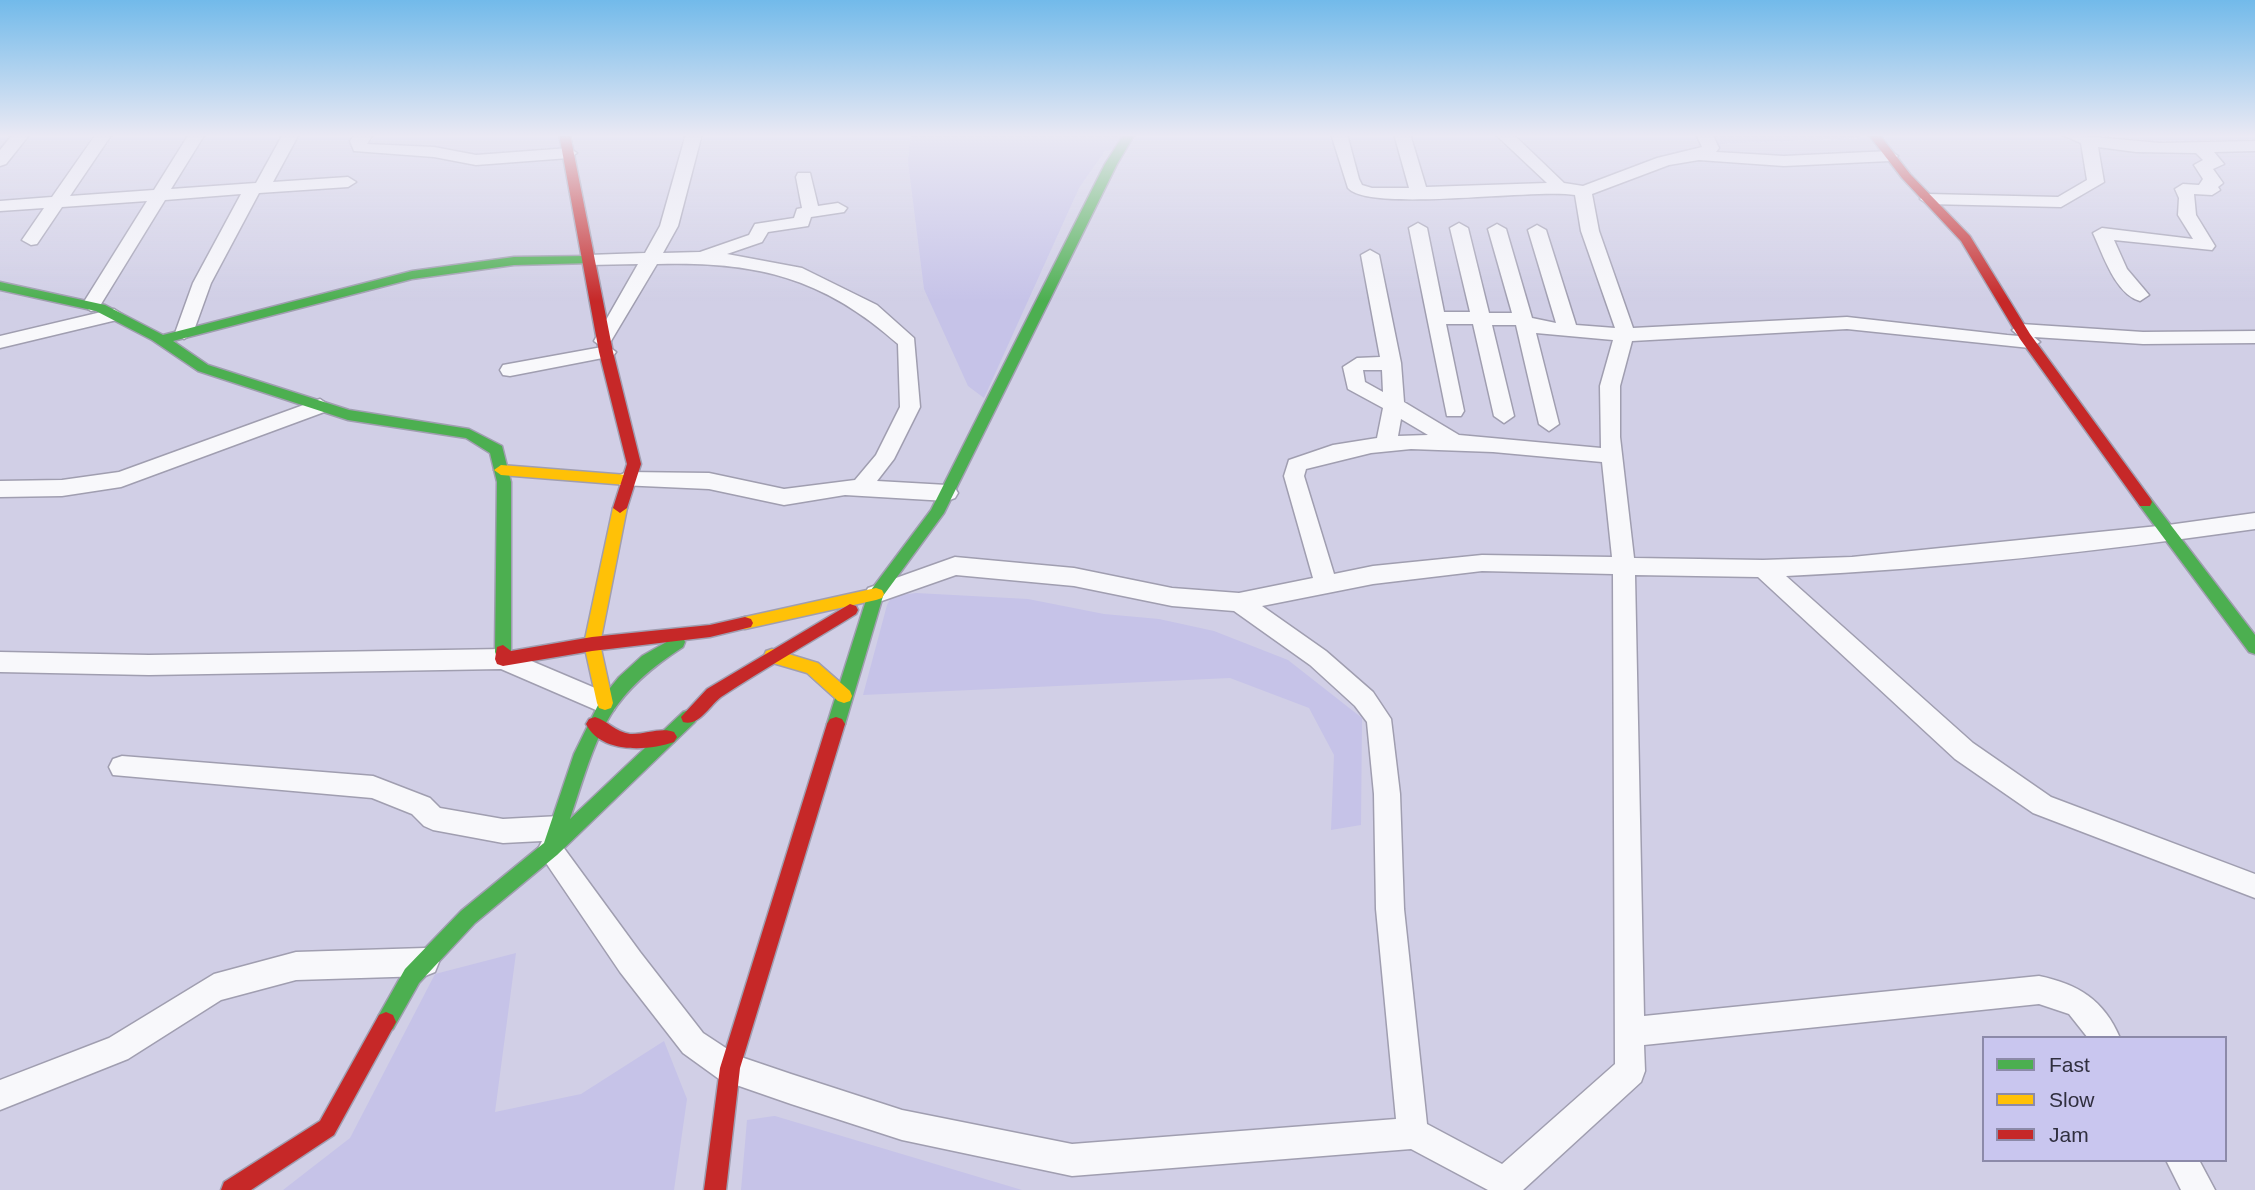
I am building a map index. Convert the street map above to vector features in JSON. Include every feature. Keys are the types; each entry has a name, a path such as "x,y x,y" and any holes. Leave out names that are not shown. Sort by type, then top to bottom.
{"street":[{"path":"31,240 66,190"},
{"path":"91,305 163,190"},
{"path":"0,206 232,190"},
{"path":"184,333 202,283 256,190"},
{"path":"575,190 621,420 635,464 627,480 614,527 592,644 600,713 605,734 625,742 638,743 668,737"},
{"path":"510,370 605,346 649,257 669,226 679,190"},
{"path":"807,190 811,211"},
{"path":"715,1190 730,1068 876,594 937,513 1098,190"},
{"path":"1361,190 1371,193 1499,190"},
{"path":"1574,190 1590,190"},
{"path":"1920,190 1966,239 2026,336 2168,533 2255,647"},
{"path":"1928,199 2061,202 2083,190"},
{"path":"2140,295 2119,271 2102,233 2206,246 2187,215 2187,198 2184,190"},
{"path":"555,838 630,962 693,1043 730,1068 902,1125 1072,1160 1413,1133 1506,1186 1630,1071 1624,565 1612,456 1610,386 1624,335 1615,300 1590,231 1583,191"},
{"path":"701,257 756,238 761,228 802,222 803,213 838,208"},
{"path":"1418,228 1454,411"},
{"path":"1459,228 1504,416"},
{"path":"1497,229 1524,321 1549,424"},
{"path":"1537,230 1569,331"},
{"path":"1370,255 1391,363 1394,405 1386,444"},
{"path":"161,340 412,275 514,261 701,257 796,272 870,309 907,342 910,407 884,459 860,488"},
{"path":"0,286 91,305 161,340 203,368 348,415 414,423 470,434 497,450 504,482 503,659"},
{"path":"0,342 114,315"},
{"path":"1436,318 1524,321 1540,328 1624,335 1847,323 1882,325 1988,342 2026,336 2255,337"},
{"path":"1391,363 1353,367 1355,384 1360,390 1394,405 1456,442"},
{"path":"0,489 62,488 121,479 320,406"},
{"path":"1326,585 1293,477 1296,465 1311,459 1386,444 1456,442 1612,456"},
{"path":"501,470 627,480 709,481 785,497 860,488 947,493"},
{"path":"0,662 149,665 503,659 592,644 710,631 876,594 955,566 1074,577 1172,597 1239,602 1373,575 1482,563 1763,569 1852,565 2255,522"},
{"path":"1763,569 1964,751 2042,805 2255,886"},
{"path":"772,656 876,594"},
{"path":"1239,602 1318,658 1364,699 1379,719 1387,794 1390,909 1413,1133"},
{"path":"555,838 600,713 621,678 655,651 710,631 732,637 746,656"},
{"path":"232,1190 327,1128 412,976 468,917 713,694 746,656 790,658 822,672 844,696"},
{"path":"503,659 600,713"},
{"path":"122,767 373,787 421,806 433,818 555,838"},
{"path":"0,1095 118,1049 214,988 296,966 425,962"},
{"path":"1630,1032 2039,990 2070,995 2089,1012 2104,1036"},
{"path":"2182,1162 2199,1190"}],"shaded area":[{"path":"911,190 1078,190 984,398 968,386 924,289"},
{"path":"916,593 1028,599 1104,614 1159,619 1214,631 1288,660 1362,718 1361,825 1331,830 1334,755 1309,708 1230,678 863,695 887,605 892,596"},
{"path":"516,953 495,1112 581,1094 664,1041 687,1099 674,1190 283,1190 350,1138 435,974"},
{"path":"774,1116 1022,1190 741,1190 747,1120"}],"traffic: fast":[{"path":"836,724 876,594 937,513 1098,190"},
{"path":"161,340 412,275 514,261 588,260"},
{"path":"0,286 100,308 157,337 203,368 348,415 469,434 497,450 504,482 503,652"},
{"path":"2145,502 2255,647"},
{"path":"553,843 583,754 607,704 647,661 677,642"},
{"path":"386,1022 412,976 468,917 551,849 689,717"}],"traffic: slow":[{"path":"501,470 627,480"},
{"path":"605,703 592,644 620,508"},
{"path":"745,623 876,594"},
{"path":"772,656 812,668 844,696"}],"traffic: jam":[{"path":"575,190 606,352 634,464 620,508"},
{"path":"1919,190 1966,239 2025,336 2145,502"},
{"path":"689,717 713,694 850,610"},
{"path":"503,652 503,659 592,644 710,631 745,623"},
{"path":"595,724 612,736 629,741 668,737"},
{"path":"715,1190 730,1068 836,724"},
{"path":"232,1190 327,1128 386,1022"}]}
